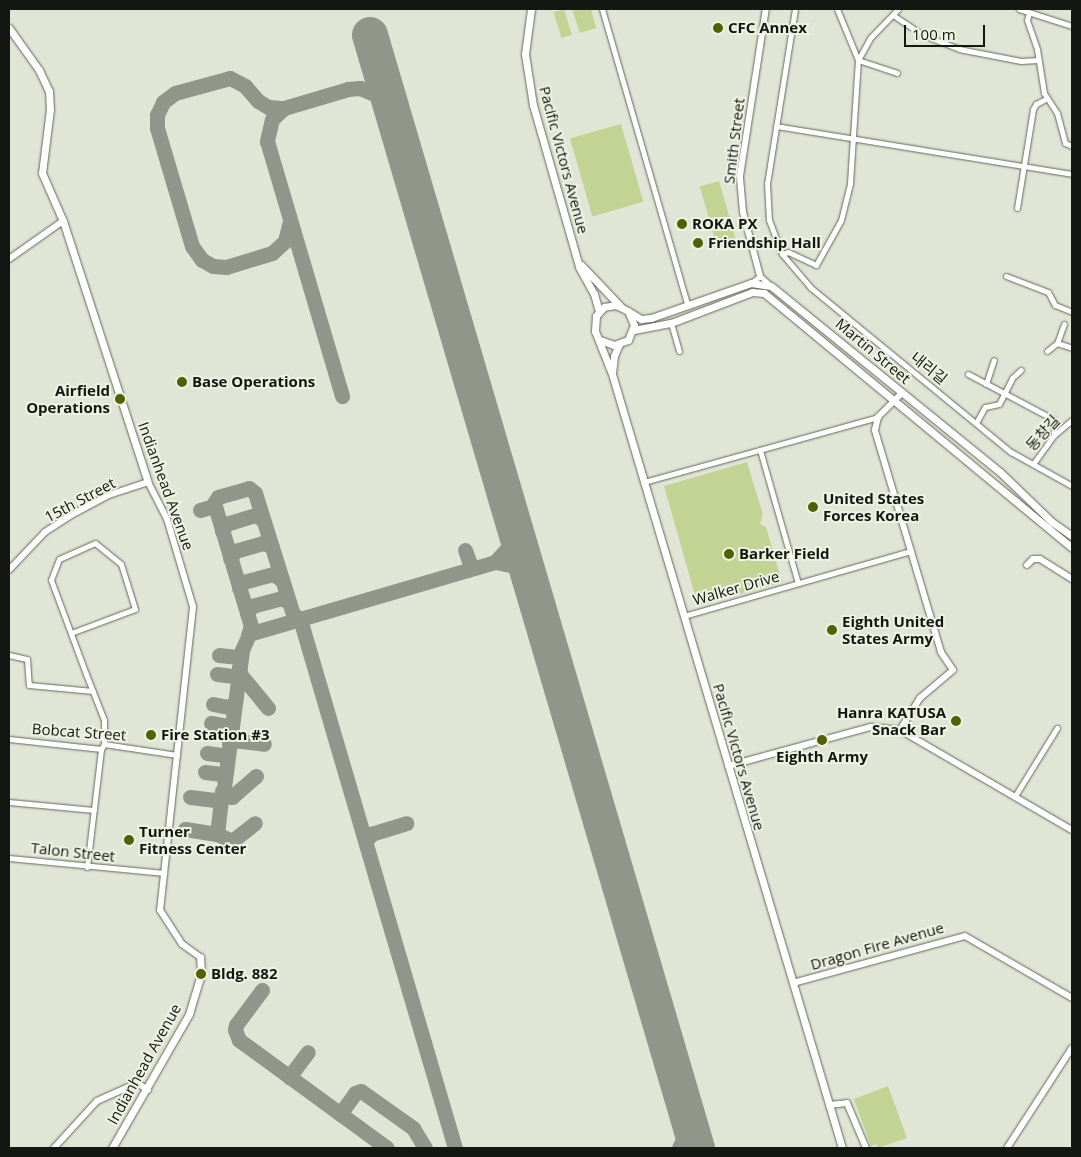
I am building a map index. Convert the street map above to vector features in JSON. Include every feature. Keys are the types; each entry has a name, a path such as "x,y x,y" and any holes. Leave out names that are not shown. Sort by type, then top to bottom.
{"main road":[{"name":"Pacific Victors Avenue","path":"531,9 526,54 533,105 576,259 594,294 599,312"},
{"name":"Indianhead Avenue","path":"9,28 39,70 49,91 50,109 42,168 63,221 148,482"},
{"path":"576,259 620,306 641,319 651,318 688,306 751,283 771,286"},
{"name":"Martin Street","path":"771,286 1072,536"},
{"name":"Martin Street","path":"634,330 671,323 752,292 764,293 992,480 1046,530 1072,548"},
{"path":"620,306 609,306 599,312 594,326 600,340 609,345 619,344 628,340 634,330 628,311"},
{"name":"Pacific Victors Avenue","path":"600,340 612,374 842,1148"},
{"path":"612,374 614,356 619,344"},
{"name":"Indianhead Avenue","path":"112,1148 148,1090 189,1014 201,974 200,957"}],"street":[{"path":"602,9 688,306"},
{"name":"Smith Street","path":"760,276 741,203 740,176 766,9"},
{"name":"내리길","path":"795,9 776,126 767,198 772,232 782,254 811,288 1010,452 1072,486"},
{"path":"837,9 858,60 896,73"},
{"path":"782,254 788,252 813,266 818,264 848,200 858,60 871,37 898,9"},
{"path":"1020,9 1072,26"},
{"path":"1029,13 1028,20 1046,100 1058,113 1065,143 1072,146"},
{"path":"893,15 923,34 959,48 1021,61 1038,60"},
{"path":"1016,208 1034,105 1046,100"},
{"path":"776,126 1072,174"},
{"path":"9,259 63,221"},
{"path":"751,283 760,276 771,286"},
{"path":"1006,276 1048,292 1055,305 1072,312"},
{"path":"671,323 679,351"},
{"path":"1047,351 1057,343 1064,324"},
{"path":"1057,343 1072,348"},
{"path":"986,384 994,360"},
{"path":"976,423 985,407 999,404 1012,378 1021,370"},
{"path":"968,374 1053,419 1054,435"},
{"path":"900,730 920,698 953,670 942,652 875,430 878,417 902,393"},
{"path":"644,482 878,417"},
{"name":"동창길","path":"1033,464 1054,435 1072,420"},
{"path":"760,450 798,583"},
{"name":"15th Street","path":"9,570 45,532 71,515 109,495 148,482"},
{"name":"Indianhead Avenue","path":"148,482 167,519 192,599 160,910 182,944 200,957"},
{"path":"71,633 135,609 121,564 95,543 58,558 52,570 51,580 106,729 87,867"},
{"name":"Walker Drive","path":"684,616 911,551"},
{"path":"1027,565 1033,559 1040,559 1072,579"},
{"path":"9,654 27,659 29,685 93,691"},
{"path":"728,766 871,727 900,730 1072,830"},
{"path":"1015,796 1057,728"},
{"name":"Bobcat Street","path":"9,739 103,746 176,756"},
{"path":"9,802 94,810"},
{"name":"Talon Street","path":"9,858 164,873"},
{"name":"Dragon Fire Avenue","path":"793,983 964,936 1072,998"},
{"path":"1007,1148 1072,1048"},
{"path":"54,1148 97,1101 137,1083 148,1090"},
{"path":"829,1105 847,1103 866,1148"}],"green space":[{"path":"564,9 572,35 561,38 553,12"},
{"path":"572,9 591,9 596,28 580,33"},
{"path":"621,124 643,202 592,216 570,139"},
{"path":"719,181 737,243 718,249 700,187"},
{"name":"Barker Field","path":"747,462 763,515 760,524 766,527 782,582 698,606 664,486"},
{"path":"888,1086 907,1138 878,1148 876,1144 871,1146 854,1099"}],"taxiway":[{"path":"290,221 285,241 272,253 226,267 213,266 202,260 192,246 157,128 157,115 163,102 175,93 230,78 245,86 258,101 268,107 284,108 348,89 360,88 383,98 394,115"},
{"path":"284,108 272,119 267,141 342,396"},
{"path":"248,635 251,626 214,503 218,497 249,488 255,493 293,614 300,619 455,1148"},
{"path":"200,510 214,506"},
{"path":"222,531 226,524 256,515 263,520"},
{"path":"495,562 511,544 513,522"},
{"path":"230,558 235,551 263,543 272,546"},
{"path":"465,550 470,564 468,570"},
{"path":"256,776 232,797 223,795 242,650 249,634 495,562 516,566 532,586"},
{"path":"239,588 243,582 273,574 282,580"},
{"path":"247,613 252,606 281,598 289,602"},
{"path":"219,655 237,657 241,654"},
{"path":"239,667 240,674 268,708"},
{"path":"217,674 234,676 238,673"},
{"path":"213,704 229,707 234,703"},
{"path":"211,723 228,726 230,729"},
{"path":"229,744 233,740 264,744"},
{"path":"207,753 224,755 227,760"},
{"path":"205,772 221,774 226,771"},
{"path":"222,791 217,834 232,841 255,823"},
{"path":"190,797 221,801"},
{"path":"366,841 371,834 406,823"},
{"path":"185,829 217,834"},
{"path":"262,990 236,1025 235,1030 239,1040 387,1148"},
{"path":"289,1077 308,1052"},
{"path":"340,1114 355,1093 361,1091 413,1128 425,1148"},
{"path":"679,1148 687,1131 686,1112"}],"runway":[{"path":"370,35 697,1148"}],"place":[{"name":"CFC Annex","path":"718,28"},
{"name":"ROKA PX","path":"682,224"},
{"name":"Friendship Hall","path":"698,243"},
{"name":"Base Operations","path":"182,382"},
{"name":"Airfield Operations","path":"120,399"},
{"name":"United States Forces Korea","path":"813,507"},
{"name":"Barker Field","path":"729,554"},
{"name":"Eighth United States Army","path":"832,630"},
{"name":"Hanra KATUSA Snack Bar","path":"956,721"},
{"name":"Fire Station #3","path":"151,735"},
{"name":"Eighth Army","path":"822,740"},
{"name":"Turner Fitness Center","path":"129,840"},
{"name":"Bldg. 882","path":"201,974"}]}
